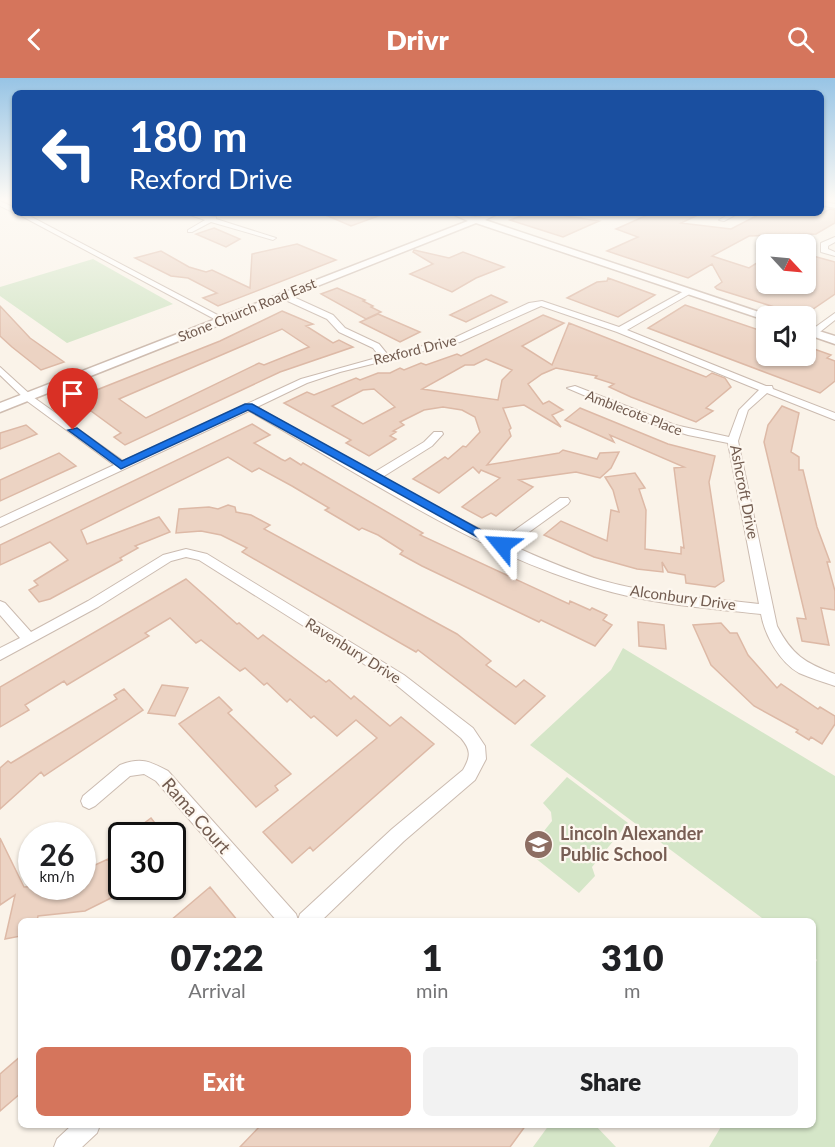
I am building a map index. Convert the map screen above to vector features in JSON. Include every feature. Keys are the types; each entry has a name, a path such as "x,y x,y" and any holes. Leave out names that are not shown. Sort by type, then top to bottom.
{"main road":[{"name":"Stone Church Road East","path":"0,408 406,248"},
{"path":"558,248 756,314"},
{"path":"816,334 835,340"}],"street":[{"path":"85,248 223,320"},
{"path":"620,330 689,292"},
{"path":"284,296 330,317 342,330 376,346 386,358"},
{"name":"Rexford Drive","path":"0,523 304,381 457,340 532,305 543,303 620,330 769,388 835,417"},
{"path":"816,328 835,316"},
{"path":"0,370 28,397 121,465"},
{"name":"Amblecote Place","path":"572,388 669,428 701,437 733,441"},
{"name":"Ashcroft Drive","path":"769,388 758,394 743,408 735,424 733,441 766,610 780,645 803,668 835,680"},
{"name":"Alconbury Drive","path":"248,406 502,545 575,576 638,594 766,610"},
{"path":"375,477 428,444 438,434"},
{"path":"502,545 564,501"},
{"name":"Ravenbury Drive","path":"0,655 167,558 186,553 202,557 399,679 467,734 477,746 478,759 469,776 398,835 310,918"},
{"path":"0,606 29,639"},
{"name":"Rama Court","path":"89,801 126,770 145,767 162,776 286,918"},
{"path":"65,1147 85,1128"}],"green space":[{"path":"93,259 173,304 67,343 0,296 0,287"},
{"path":"623,648 835,776 835,1147 709,1147 720,1128 816,1128 816,918 762,918 530,745 611,670"},
{"path":"567,777 628,823 592,867 595,876 579,893 534,857 540,836 552,821 551,812 543,803"},
{"path":"547,1128 598,1128 616,1147 533,1147"}],"building":[{"path":"280,248 306,248 336,260 218,306 203,298 217,293 188,278 171,276 135,258 161,251 189,267 206,272 212,270 250,288 252,254"},
{"path":"614,248 727,248 712,256 749,268 756,263 756,294 816,294 816,257 835,262 835,294 816,307 771,306 717,289 715,287 722,282 712,264 688,278 607,251"},
{"path":"414,250 449,258 463,252 504,267 476,278 452,292 410,274 433,264 413,252"},
{"path":"608,278 655,295 618,317 567,298 597,282 607,281"},
{"path":"337,288 365,300 363,301 381,312 366,319 321,294"},
{"path":"491,295 507,302 466,322 450,315"},
{"path":"685,305 756,329 756,366 816,366 816,350 831,355 827,358 835,361 835,381 820,393 648,328"},
{"path":"0,306 30,338 64,362 41,370 12,347 0,336"},
{"path":"282,311 313,324 306,326 333,343 339,340 353,347 280,372 125,445 114,437 121,433 91,411 87,412 74,403 94,391 220,341","holes":["282,329 309,347 264,365 259,363 146,418 119,399"]},
{"path":"378,314 420,332 400,342 360,322"},
{"path":"543,315 564,323 522,346 552,365 569,323 706,377 712,373 725,378 731,387 706,408 713,411 696,422 609,387 614,384 595,378 597,376 556,368 542,374 528,384 543,404 549,401 563,410 552,415 561,427 524,405 503,408 511,428 509,430 511,436 487,465 559,453 563,450 597,459 600,453 619,452 611,468 600,478 576,472 519,480 533,487 496,516 491,513 482,518 462,507 500,478 481,470 479,473 473,467 439,493 413,479 445,457 448,459 463,446 466,447 480,432 475,417 462,410 443,407 424,410 400,422 404,425 393,431 396,432 390,436 396,439 369,456 346,443 351,440 284,403 307,392 314,395 356,378 360,380 378,373 390,373 400,368 404,370 421,363 426,365 457,354 461,356","holes":["486,359 512,370 502,380 498,400 422,389 465,365 474,365","374,389 395,407 363,424 332,406 363,390"]},
{"path":"782,406 799,413 791,452 799,457 799,470 803,470 817,527 830,562 827,562 835,591 835,610 821,608 829,645 802,641 797,618 806,619 764,442 768,425"},
{"path":"580,408 668,444 715,456 709,482 724,581 715,587 686,583 685,575 668,572 662,562 663,572 637,569 594,557 544,535 561,521 607,541 611,510 619,512 613,490 605,477 635,473 645,488 639,489 646,510 645,549 681,554 681,547 684,548 674,468 684,467 610,435 614,442 565,420"},
{"path":"252,424 270,435 254,443 281,459 285,461 290,458 301,465 303,463 423,533 420,535 569,604 570,601 607,615 603,620 612,625 595,646 541,620 539,622 422,566 400,554 403,551 378,535 362,528 359,530 325,510 329,508 292,486 259,468 252,472 228,457 81,530 87,544 159,517 170,532 135,546 138,548 120,558 122,560 50,599 39,602 29,590 38,585 34,581 68,560 50,542 0,565 0,545"},
{"path":"26,425 37,434 0,449 0,433"},
{"path":"59,453 76,466 0,501 0,480"},
{"path":"228,505 235,507 236,512 251,515 270,525 264,529 457,634 491,661 486,665 516,687 524,680 545,696 515,724 418,650 416,652 242,552 247,548 221,535 201,531 176,533 179,509 209,507 218,509"},
{"path":"186,579 237,624 239,623 258,639 263,635 326,682 329,680 351,699 354,696 390,726 401,717 434,744 313,851 310,847 292,863 263,832 377,738 356,720 337,736 314,716 311,718 290,699 287,702 267,683 264,685 245,668 240,671 201,640 196,643 170,618 145,633 149,636 67,685 64,681 25,705 29,710 0,727 0,687"},
{"path":"638,622 664,625 666,649 639,646"},
{"path":"721,623 730,633 737,633 748,655 777,688 781,684 818,709 820,707 835,716 835,724 822,744 811,737 809,740 796,732 798,730 754,706 711,665 693,625"},
{"path":"162,685 188,688 175,716 148,713"},
{"path":"124,689 143,710 44,776 41,772 0,809 0,768 8,761 11,763 117,699 114,695"},
{"path":"219,697 232,710 228,713 291,774 275,786 278,790 256,807 179,724"},
{"path":"0,838 18,875 18,900 96,900 96,865 108,859 108,900 85,911 38,916 38,918 18,918 18,937 5,939 15,895 0,905"},
{"path":"210,887 236,918 174,918"},
{"path":"18,1059 18,1096 0,1111 0,1074"},
{"path":"258,1128 524,1128 510,1147 240,1147"}],"place":[{"name":"Lincoln Alexander Public School","path":"539,844"}],"route":[{"path":"73,430 121,465 248,406 437,512 502,545"}]}
